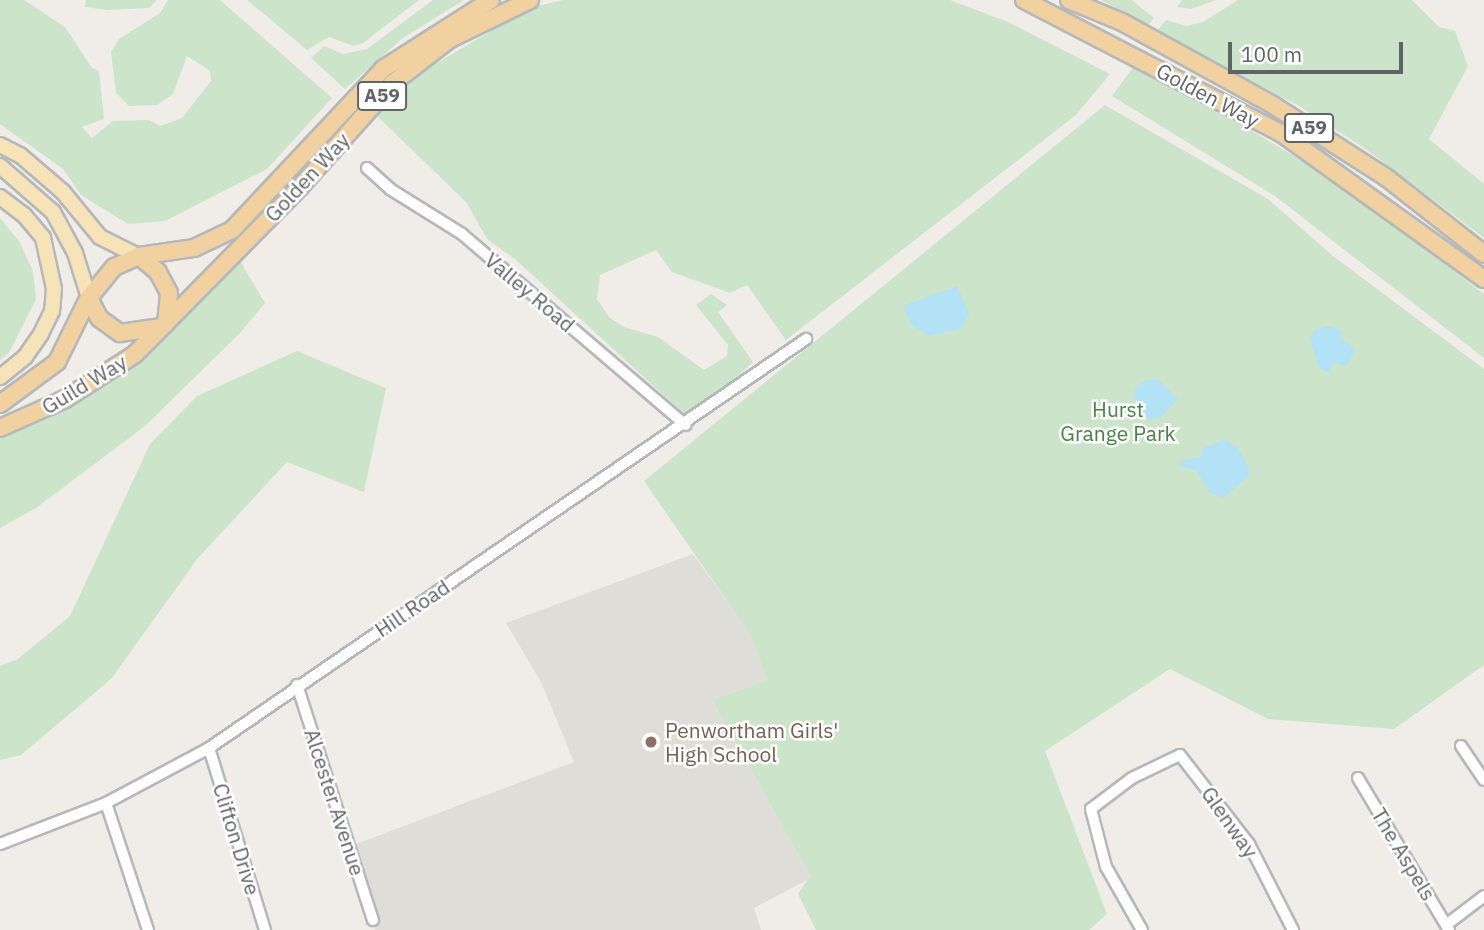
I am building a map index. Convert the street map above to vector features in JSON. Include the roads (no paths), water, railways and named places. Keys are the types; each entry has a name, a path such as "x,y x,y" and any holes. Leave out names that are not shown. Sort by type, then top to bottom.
{"highway":[{"name":"Golden Way","path":"138,256 194,248 232,230 383,69 491,0"},
{"name":"Golden Way","path":"163,325 300,187 393,83 450,39 530,0"},
{"name":"Golden Way","path":"1024,0 1281,134 1484,279"},
{"name":"Golden Way","path":"1069,0 1122,22 1273,105 1387,178 1484,254"},
{"name":"A59","path":"88,298 114,267 138,256"},
{"path":"88,298 99,318 120,333 163,325 170,308 165,283 138,256"},
{"name":"Guild Way","path":"0,404 57,362 88,298"},
{"name":"Guild Way","path":"0,428 65,399 135,354 163,325"}],"main road":[{"path":"0,145 20,155 63,192 100,237 138,256"},
{"path":"0,166 53,212 75,253 88,298"},
{"path":"0,197 24,215 43,238 54,289 52,311 41,334 25,357 0,377"}],"street":[{"name":"Valley Road","path":"367,168 390,190 462,234 686,425"},
{"name":"Hill Road","path":"0,844 106,803 209,748 297,685 686,425 806,340"},
{"name":"Alcester Avenue","path":"297,685 373,920"},
{"path":"1461,746 1484,780"},
{"name":"Clifton Drive","path":"209,748 265,930"},
{"name":"Glenway","path":"1142,930 1106,867 1091,809 1132,778 1180,755 1249,844 1293,930"},
{"name":"The Aspels","path":"1358,779 1448,928"},
{"path":"106,803 148,930"},
{"path":"1448,928 1484,896"}],"water":[{"path":"957,286 969,313 962,328 929,336 912,325 903,306"},
{"path":"1328,326 1341,330 1340,336 1356,351 1346,366 1332,362 1330,373 1319,368 1310,338 1314,330"},
{"path":"1158,379 1178,399 1159,419 1146,418 1133,396 1143,381"},
{"path":"1226,439 1237,447 1249,467 1249,476 1223,498 1209,492 1196,470 1179,466 1180,461 1202,457 1202,449"}],"place":[{"name":"Penwortham Girls' High School","path":"651,742"}],"park label":[{"name":"Hurst Grange Park","path":"1118,421"}]}
